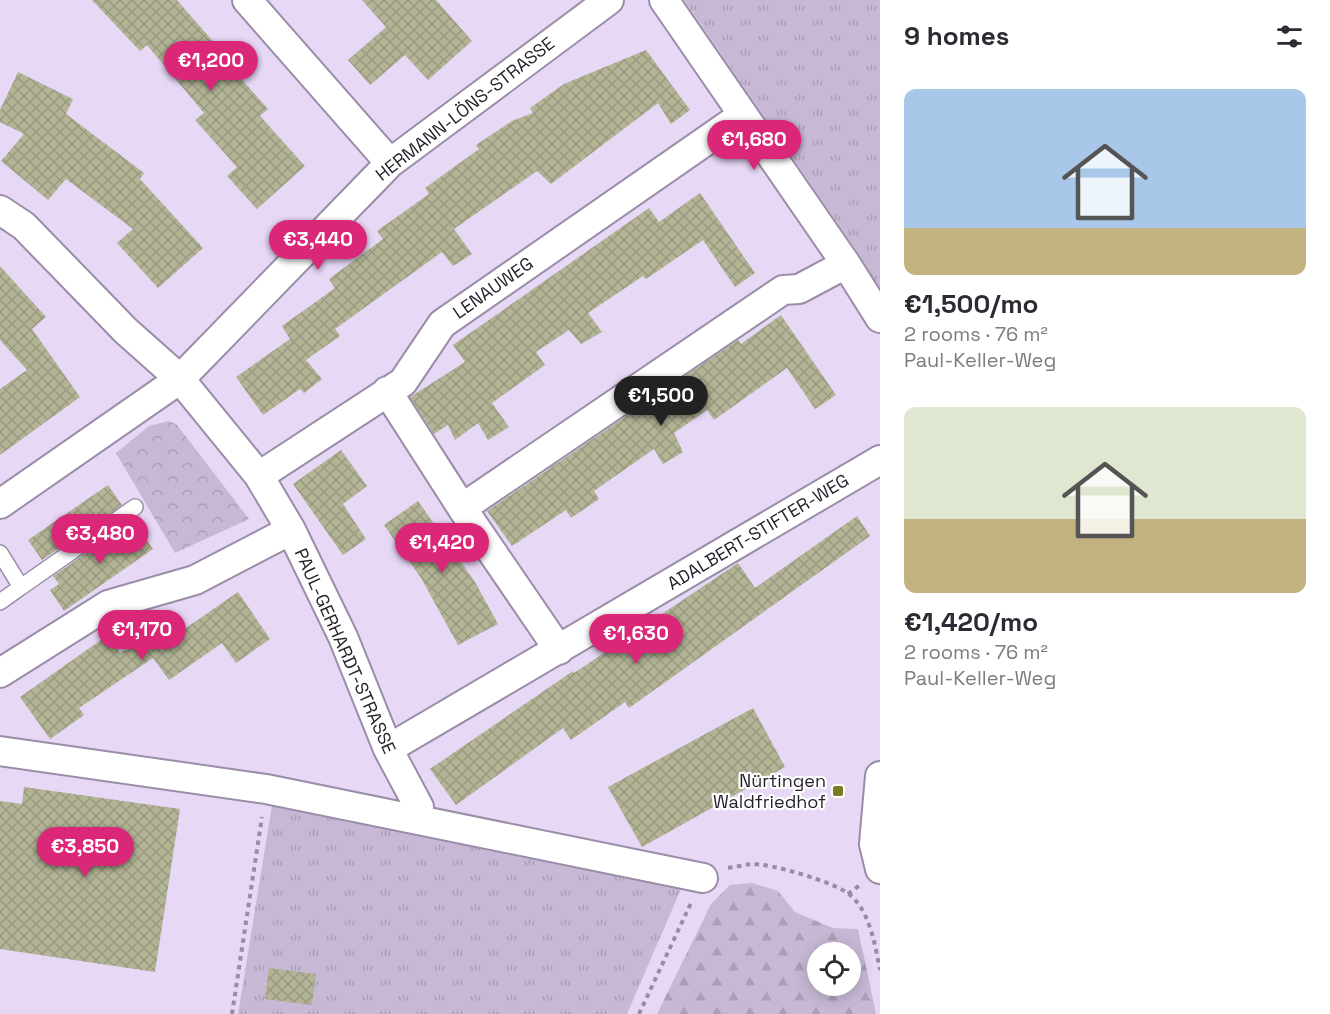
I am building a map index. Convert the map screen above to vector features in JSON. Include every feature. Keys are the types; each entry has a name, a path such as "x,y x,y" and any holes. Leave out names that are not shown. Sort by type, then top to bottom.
{"street":[{"path":"247,0 390,163"},
{"name":"HERMANN-LÖNS-STRASSE","path":"0,504 180,379 390,163 609,0"},
{"path":"664,0 846,264 880,318"},
{"name":"LENAUWEG","path":"259,476 403,381 442,324 743,115"},
{"name":"PAUL-GERHARDT-STRASSE","path":"0,210 24,226 126,331 180,379 259,476 291,530 343,637 388,749 419,807"},
{"path":"462,508 783,290 799,289 846,264"},
{"path":"387,391 462,508 559,650"},
{"name":"ADALBERT-STIFTER-WEG","path":"388,749 880,460"},
{"path":"0,673 108,605 195,580 291,530"},
{"path":"0,751 266,789 703,878"},
{"path":"880,776 874,844 880,869"}],"lane":[{"path":"0,602 135,507"},
{"path":"0,553 21,587"}],"path":[{"path":"232,1014 266,789"},
{"path":"639,1014 703,878 725,868 753,864 806,876 849,894 864,914 873,938 880,970"}],"green space":[{"path":"684,0 880,0 880,293 860,256"},
{"path":"169,421 177,425 249,519 175,553 116,453 149,426"},
{"path":"273,799 684,882 627,1014 238,1014"},
{"path":"752,883 778,891 795,912 833,928 858,929 861,942 807,942 807,996 861,996 861,943 876,1014 657,1014 711,904 730,885"}],"building":[{"path":"92,0 177,0 230,61 228,64 268,109 260,116 305,166 257,209 227,176 237,167 195,120 204,113 147,45 140,51"},
{"path":"362,0 436,0 472,41 428,80 405,55 370,85 348,60 386,27"},
{"path":"646,50 690,110 671,124 658,103 551,184 537,171 454,229 472,254 453,266 442,252 335,329 340,336 306,360 322,379 304,393 300,389 263,415 236,377 290,339 282,326 335,288 329,279 383,239 377,231 429,194 425,188 479,149 476,145 512,121 533,113 530,108 564,84"},
{"path":"18,72 73,99 66,114 144,173 140,179 203,248 158,288 117,243 133,229 66,179 48,200 1,161 24,134 0,122 0,110"},
{"path":"700,193 755,273 735,287 703,240 646,279 643,276 588,313 602,332 581,344 569,330 536,352 545,365 492,403 509,427 488,440 478,423 455,440 448,425 434,434 410,397 465,362 453,345 649,208 659,222"},
{"path":"0,266 46,317 32,329 80,397 0,455 0,389 27,370 0,340"},
{"path":"781,315 836,395 815,409 787,368 714,420 707,410 674,433 683,452 663,464 654,449 594,491 599,499 571,518 566,510 512,546 487,511 738,340 741,344"},
{"path":"341,450 367,486 343,504 366,539 343,555 293,484"},
{"path":"108,485 122,505 42,560 28,540"},
{"path":"418,501 475,582 498,624 458,645 421,578 384,525"},
{"path":"857,516 870,536 629,708 625,702 571,740 563,728 456,805 430,769 573,671 574,673 738,563 755,588"},
{"path":"133,521 153,549 64,611 50,590 59,584 53,576"},
{"path":"238,592 270,639 236,663 222,643 169,680 153,658 79,708 84,715 50,739 20,697 108,635 120,653 173,616 183,630"},
{"path":"753,708 785,767 642,847 608,787"},
{"path":"24,787 180,809 155,972 0,949 0,801 22,804"},
{"path":"269,968 316,974 312,1005 265,999"}],"place":[{"name":"Nürtingen Waldfriedhof","path":"838,791"}]}
